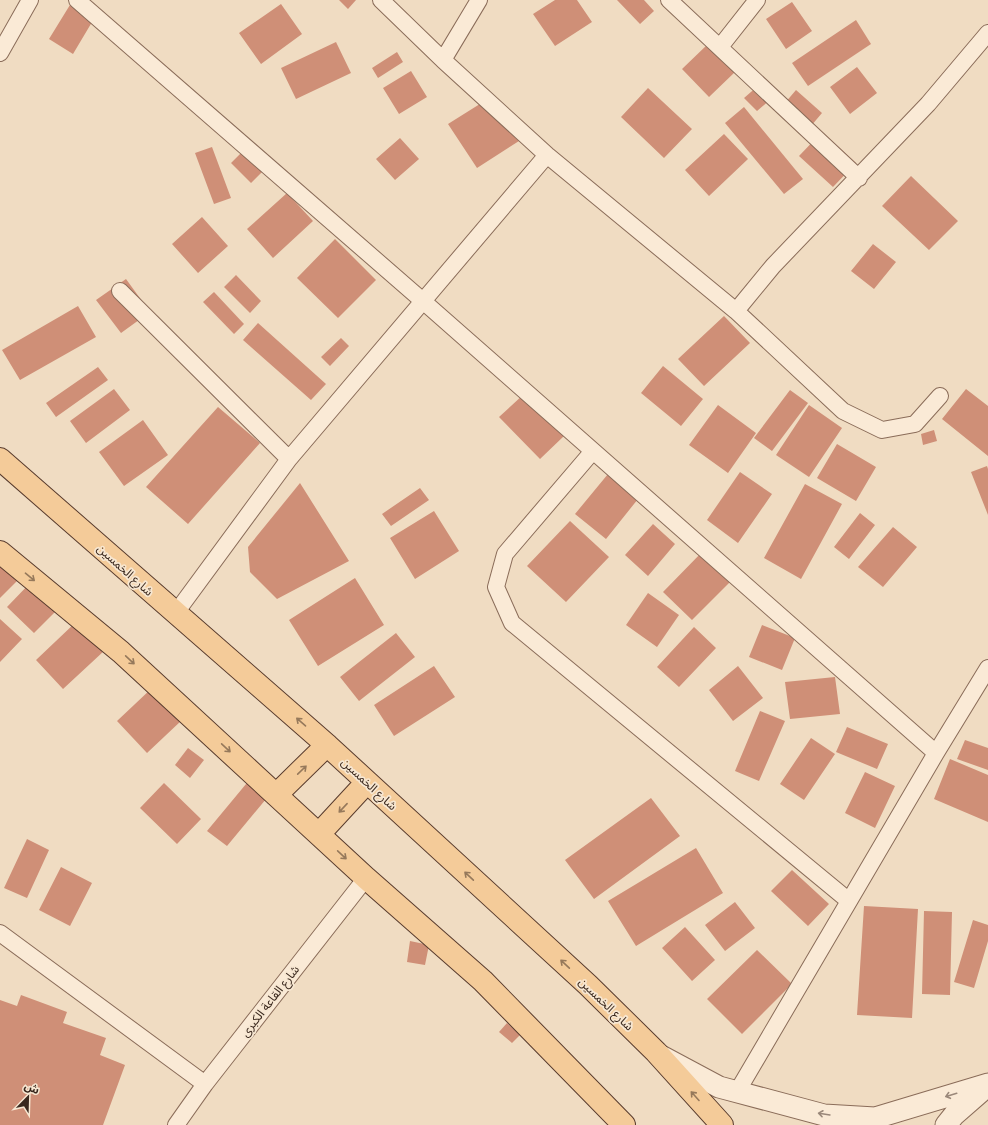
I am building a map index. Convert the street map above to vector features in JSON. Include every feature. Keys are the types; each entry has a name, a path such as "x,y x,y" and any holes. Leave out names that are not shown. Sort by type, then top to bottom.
{"main road":[{"name":"شارع الخمسين","path":"0,459 175,614 327,745 588,985 656,1052 722,1125"},
{"path":"0,552 121,652 366,878 483,981 624,1125"},
{"path":"276,795 327,745"},
{"path":"319,834 367,782"}],"street":[{"path":"0,53 30,0"},
{"path":"77,0 424,302 936,753"},
{"path":"381,0 443,60 547,155 736,311 843,411 882,430 915,424 940,396"},
{"path":"443,60 479,0"},
{"path":"669,0 859,178"},
{"path":"720,47 757,0"},
{"path":"736,311 773,266 859,178 928,104 988,33"},
{"path":"175,614 289,459 424,302 547,155"},
{"path":"120,291 289,459"},
{"path":"593,451 505,554 496,587 512,623 849,901"},
{"path":"737,1092 936,753 988,668"},
{"name":"شارع القاعة الكبرى","path":"176,1125 205,1084 366,878"},
{"path":"0,933 205,1084"},
{"path":"656,1052 720,1087 824,1115 875,1118 988,1085"},
{"path":"946,1125 954,1115 988,1085"},
{"path":"966,1125 988,1085"}],"building":[{"path":"73,0 98,12 73,54 49,39"},
{"path":"339,0 356,0 348,9"},
{"path":"555,0 577,0 592,22 555,46 533,14"},
{"path":"617,0 644,0 654,11 640,24"},
{"path":"792,2 812,31 786,49 766,19"},
{"path":"281,4 302,34 261,64 239,33"},
{"path":"856,20 871,44 808,86 792,63"},
{"path":"336,42 351,73 296,99 281,68"},
{"path":"708,44 735,72 709,97 682,69"},
{"path":"397,52 403,62 378,78 372,68"},
{"path":"857,67 877,93 850,114 830,87"},
{"path":"411,71 427,97 399,114 383,88"},
{"path":"766,79 778,93 757,111 744,98"},
{"path":"648,88 692,129 664,158 621,117"},
{"path":"796,90 822,113 805,133 779,110"},
{"path":"491,97 519,141 477,168 448,124"},
{"path":"744,107 803,179 784,194 725,123"},
{"path":"822,132 856,163 833,187 799,156"},
{"path":"724,134 748,159 709,196 685,170"},
{"path":"400,138 419,159 395,180 376,159"},
{"path":"212,147 231,198 214,204 195,153"},
{"path":"244,150 264,170 251,183 231,163"},
{"path":"911,176 958,221 929,250 882,206"},
{"path":"287,193 313,221 273,258 247,229"},
{"path":"202,217 228,246 198,273 172,244"},
{"path":"335,239 376,280 338,318 297,278"},
{"path":"873,244 896,262 874,289 851,271"},
{"path":"236,275 261,301 250,313 224,287"},
{"path":"126,279 150,312 121,333 96,300"},
{"path":"214,292 244,324 234,334 203,302"},
{"path":"78,306 96,337 20,380 2,350"},
{"path":"724,316 750,343 704,386 678,359"},
{"path":"258,323 326,384 311,400 243,340"},
{"path":"341,338 349,346 330,366 321,357"},
{"path":"663,366 703,399 681,426 641,393"},
{"path":"98,367 108,380 56,417 46,403"},
{"path":"114,389 130,410 86,443 70,421"},
{"path":"966,389 988,406 988,456 942,419"},
{"path":"790,390 808,403 772,451 754,438"},
{"path":"524,394 564,436 540,459 499,417"},
{"path":"718,405 756,433 728,473 689,445"},
{"path":"809,405 842,428 809,477 776,455"},
{"path":"218,407 260,443 188,524 146,487"},
{"path":"143,420 168,455 124,486 99,452"},
{"path":"934,430 937,441 923,445 921,434"},
{"path":"837,444 876,467 856,501 817,478"},
{"path":"987,466 988,469 988,515 971,472"},
{"path":"740,472 772,494 738,543 707,520"},
{"path":"608,474 638,499 606,539 575,514"},
{"path":"300,483 349,561 277,599 250,572 248,547"},
{"path":"805,484 842,504 801,579 764,558"},
{"path":"420,488 429,500 391,526 382,514"},
{"path":"434,511 459,551 415,579 390,538"},
{"path":"860,513 875,525 849,559 834,547"},
{"path":"570,521 609,557 566,602 527,566"},
{"path":"653,524 675,544 648,576 625,555"},
{"path":"893,527 917,547 883,587 858,567"},
{"path":"704,550 733,579 692,620 663,592"},
{"path":"0,552 23,575 0,598"},
{"path":"355,578 384,625 318,666 289,620"},
{"path":"32,581 59,608 34,633 7,607"},
{"path":"648,593 679,615 657,647 626,625"},
{"path":"0,619 22,639 0,662"},
{"path":"76,622 104,651 63,689 36,660"},
{"path":"762,625 795,638 782,670 749,657"},
{"path":"694,627 716,648 679,687 657,667"},
{"path":"396,633 415,657 359,701 340,677"},
{"path":"434,666 455,697 394,736 374,705"},
{"path":"738,666 763,698 733,721 709,690"},
{"path":"835,677 840,714 790,719 785,682"},
{"path":"152,688 182,720 147,753 117,721"},
{"path":"760,711 785,721 759,781 735,771"},
{"path":"847,727 888,744 877,769 836,752"},
{"path":"811,738 835,754 804,800 780,784"},
{"path":"965,740 988,748 988,770 957,759"},
{"path":"188,748 204,760 190,778 175,765"},
{"path":"950,759 988,775 988,822 934,799"},
{"path":"865,772 895,786 875,828 845,813"},
{"path":"251,778 271,793 227,846 207,831"},
{"path":"164,783 201,819 177,844 140,808"},
{"path":"651,798 680,836 594,899 565,860"},
{"path":"27,839 49,850 27,898 4,888"},
{"path":"696,848 723,893 636,946 608,901"},
{"path":"61,867 92,883 70,926 39,910"},
{"path":"792,870 829,904 808,926 771,891"},
{"path":"735,902 755,928 725,951 705,925"},
{"path":"864,906 918,909 912,1018 857,1015"},
{"path":"924,911 952,912 950,995 922,994"},
{"path":"973,920 988,925 988,941 974,988 954,982"},
{"path":"685,927 715,960 692,981 662,948"},
{"path":"410,941 429,945 425,965 407,962"},
{"path":"757,950 792,984 742,1034 707,999"},
{"path":"21,995 67,1012 63,1023 106,1038 100,1055 125,1065 103,1125 0,1125 0,1000 17,1006"},
{"path":"507,1023 520,1035 512,1043 499,1032"}]}
